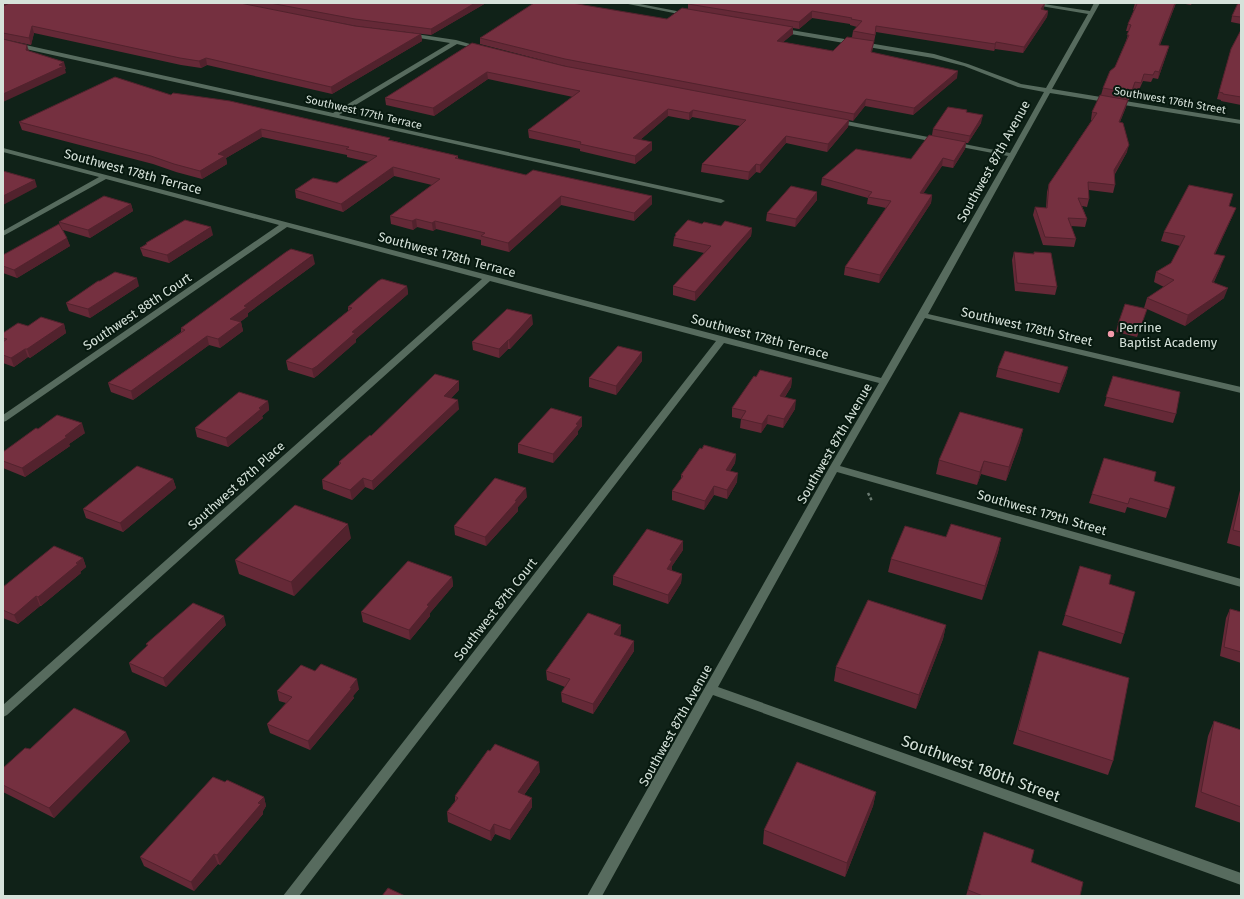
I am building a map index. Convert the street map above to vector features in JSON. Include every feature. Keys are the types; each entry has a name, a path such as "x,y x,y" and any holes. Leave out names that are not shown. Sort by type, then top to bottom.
{"street":[{"path":"626,3 696,15"},
{"path":"658,9 666,3"},
{"path":"1026,3 1092,13"},
{"name":"Southwest 87th Avenue","path":"594,896 834,468 923,315 1047,90 1097,3"},
{"name":"Southwest 176th Street","path":"773,28 934,56 966,65 1020,86 1241,122"},
{"path":"402,34 456,42 488,49"},
{"name":"Southwest 177th Terrace","path":"3,42 721,201"},
{"path":"334,115 456,42"},
{"path":"831,120 1012,155"},
{"name":"Southwest 178th Terrace","path":"3,150 884,382"},
{"path":"3,234 105,177"},
{"name":"Southwest 88th Court","path":"3,419 286,224"},
{"name":"Southwest 87th Place","path":"3,712 488,278"},
{"name":"Southwest 178th Street","path":"923,315 1241,390"},
{"name":"Southwest 87th Court","path":"290,896 722,340"},
{"name":"Southwest 179th Street","path":"834,468 1241,583"},
{"name":"Southwest 180th Street","path":"710,689 1241,879"}],"building":[{"path":"10,3 240,3 355,26 421,34 331,87 206,58 199,61 180,58 32,26 29,38 3,33 3,6"},
{"path":"270,3 475,3 431,29 355,19"},
{"path":"534,3 572,3 667,19 682,8 793,27 777,41 833,51 847,37 874,41 871,52 958,71 914,108 866,99 854,114 565,59 480,38"},
{"path":"1045,3 1041,9 1048,11 1024,47 876,26 875,35 853,31 862,21 812,11 799,22 688,4"},
{"path":"1134,3 1175,3 1159,45 1169,46 1159,72 1155,71 1153,75 1144,74 1141,83 1135,82 1131,93 1103,88 1110,71 1115,67 1129,35 1127,35 1131,25 1128,24 1137,4"},
{"path":"1238,3 1241,3 1241,17 1232,16"},
{"path":"1241,30 1241,97 1219,92 1231,49"},
{"path":"3,39 27,45 26,50 64,62 59,65 64,66 3,94"},
{"path":"472,43 564,66 849,120 828,144 786,136 760,165 756,164 749,172 702,164 746,120 693,110 689,113 668,109 633,138 652,142 635,156 580,144 581,142 528,130 580,91 487,72 433,108 385,98"},
{"path":"115,77 171,95 173,93 230,101 390,138 388,140 458,156 455,158 526,175 533,170 652,196 634,213 561,196 508,243 481,236 485,233 435,221 432,223 416,219 412,221 390,216 440,179 393,167 341,204 295,190 313,178 337,183 377,156 346,149 349,147 261,129 218,154 225,156 200,171 151,156 19,122"},
{"path":"1100,95 1128,100 1119,122 1123,123 1129,145 1114,170 1115,185 1088,182 1089,199 1078,198 1087,219 1068,218 1076,239 1045,237 1035,207 1047,208 1049,184 1097,113 1092,112"},
{"path":"948,107 967,110 966,112 983,115 970,136 933,129"},
{"path":"929,135 966,142 954,161 943,158 920,193 932,195 880,275 845,267 891,201 868,197 872,192 822,178 856,149 911,159"},
{"path":"3,171 35,180 3,196"},
{"path":"1189,185 1233,194 1229,206 1236,208 1214,254 1225,256 1212,282 1228,288 1188,315 1147,298 1174,280 1156,272 1171,263 1185,236 1164,232"},
{"path":"791,186 817,192 796,219 767,213"},
{"path":"104,196 131,204 88,230 59,222"},
{"path":"185,220 211,227 167,255 140,248 147,244 146,243"},
{"path":"688,220 702,224 704,222 721,226 725,221 752,228 695,292 673,286 711,246 674,238 676,235 675,234"},
{"path":"59,224 67,238 14,270 3,266 3,255"},
{"path":"291,249 313,255 244,306 247,307 230,319 241,322 218,339 207,336 131,391 108,383 185,330 181,328"},
{"path":"1014,252 1034,254 1034,252 1051,253 1057,287 1017,283"},
{"path":"115,272 137,278 88,309 66,303 98,281"},
{"path":"382,279 407,286 352,332 355,333 317,366 312,369 286,361 352,308 348,307"},
{"path":"1125,304 1147,309 1140,329 1118,324"},
{"path":"507,309 532,315 499,349 472,342"},
{"path":"41,317 64,324 11,358 3,355 3,342 7,339 3,338 3,333 18,323 28,326"},
{"path":"618,346 642,352 616,386 589,378"},
{"path":"1005,351 1068,367 1061,384 998,368"},
{"path":"760,370 792,378 780,396 796,400 784,419 768,415 762,424 741,419 746,411 732,408 754,376 756,377"},
{"path":"435,374 459,381 444,396 458,400 372,481 363,478 350,490 322,480 341,463 339,462 370,435 371,436"},
{"path":"1113,376 1180,392 1176,414 1106,397"},
{"path":"239,392 268,401 259,408 261,409 226,438 195,428"},
{"path":"551,408 582,417 576,424 578,425 553,454 518,444"},
{"path":"960,412 1023,429 1009,467 984,461 980,472 939,460"},
{"path":"57,415 82,423 65,436 67,437 22,468 3,461 3,452"},
{"path":"704,445 736,454 726,470 738,473 727,490 714,486 705,501 672,491 683,476 681,475 700,448 702,449"},
{"path":"1104,458 1156,472 1154,481 1175,487 1169,509 1130,498 1128,504 1092,494"},
{"path":"137,466 173,479 120,523 83,509"},
{"path":"495,478 526,488 515,501 517,501 485,537 454,526"},
{"path":"1241,493 1241,532 1233,530"},
{"path":"295,505 348,524 291,582 235,560"},
{"path":"951,524 1001,538 985,586 891,559 905,526 946,537"},
{"path":"647,529 683,541 670,560 672,561 667,569 682,574 668,595 613,576"},
{"path":"54,546 83,558 76,563 78,564 14,615 3,610 3,587"},
{"path":"408,561 452,577 427,605 429,606 409,630 361,612"},
{"path":"1080,566 1111,575 1109,584 1135,592 1124,634 1065,615"},
{"path":"868,600 946,625 919,695 836,667"},
{"path":"193,603 224,616 163,678 129,663 148,645 146,644"},
{"path":"1230,609 1241,612 1241,652 1224,647"},
{"path":"588,613 621,625 614,634 634,641 593,704 561,693 570,679 546,671"},
{"path":"1039,651 1129,678 1113,761 1018,730"},
{"path":"321,664 357,679 350,688 352,688 308,741 267,724 292,697 277,691 301,665 315,671"},
{"path":"74,708 126,732 49,808 3,785 3,768 25,748 30,749"},
{"path":"1214,721 1241,730 1241,807 1201,792"},
{"path":"495,744 539,762 518,792 532,798 510,830 494,824 490,831 447,812 458,798 455,796 488,750 490,751"},
{"path":"797,762 876,792 847,863 764,830"},
{"path":"213,777 225,782 227,780 264,797 258,803 261,804 217,855 214,854 191,882 140,857"},
{"path":"984,832 1034,850 1031,862 1083,882 1080,896 983,896 968,890"},
{"path":"388,888 405,896 382,896"}],"place":[{"name":"Perrine Baptist Academy","path":"1111,334"}]}
